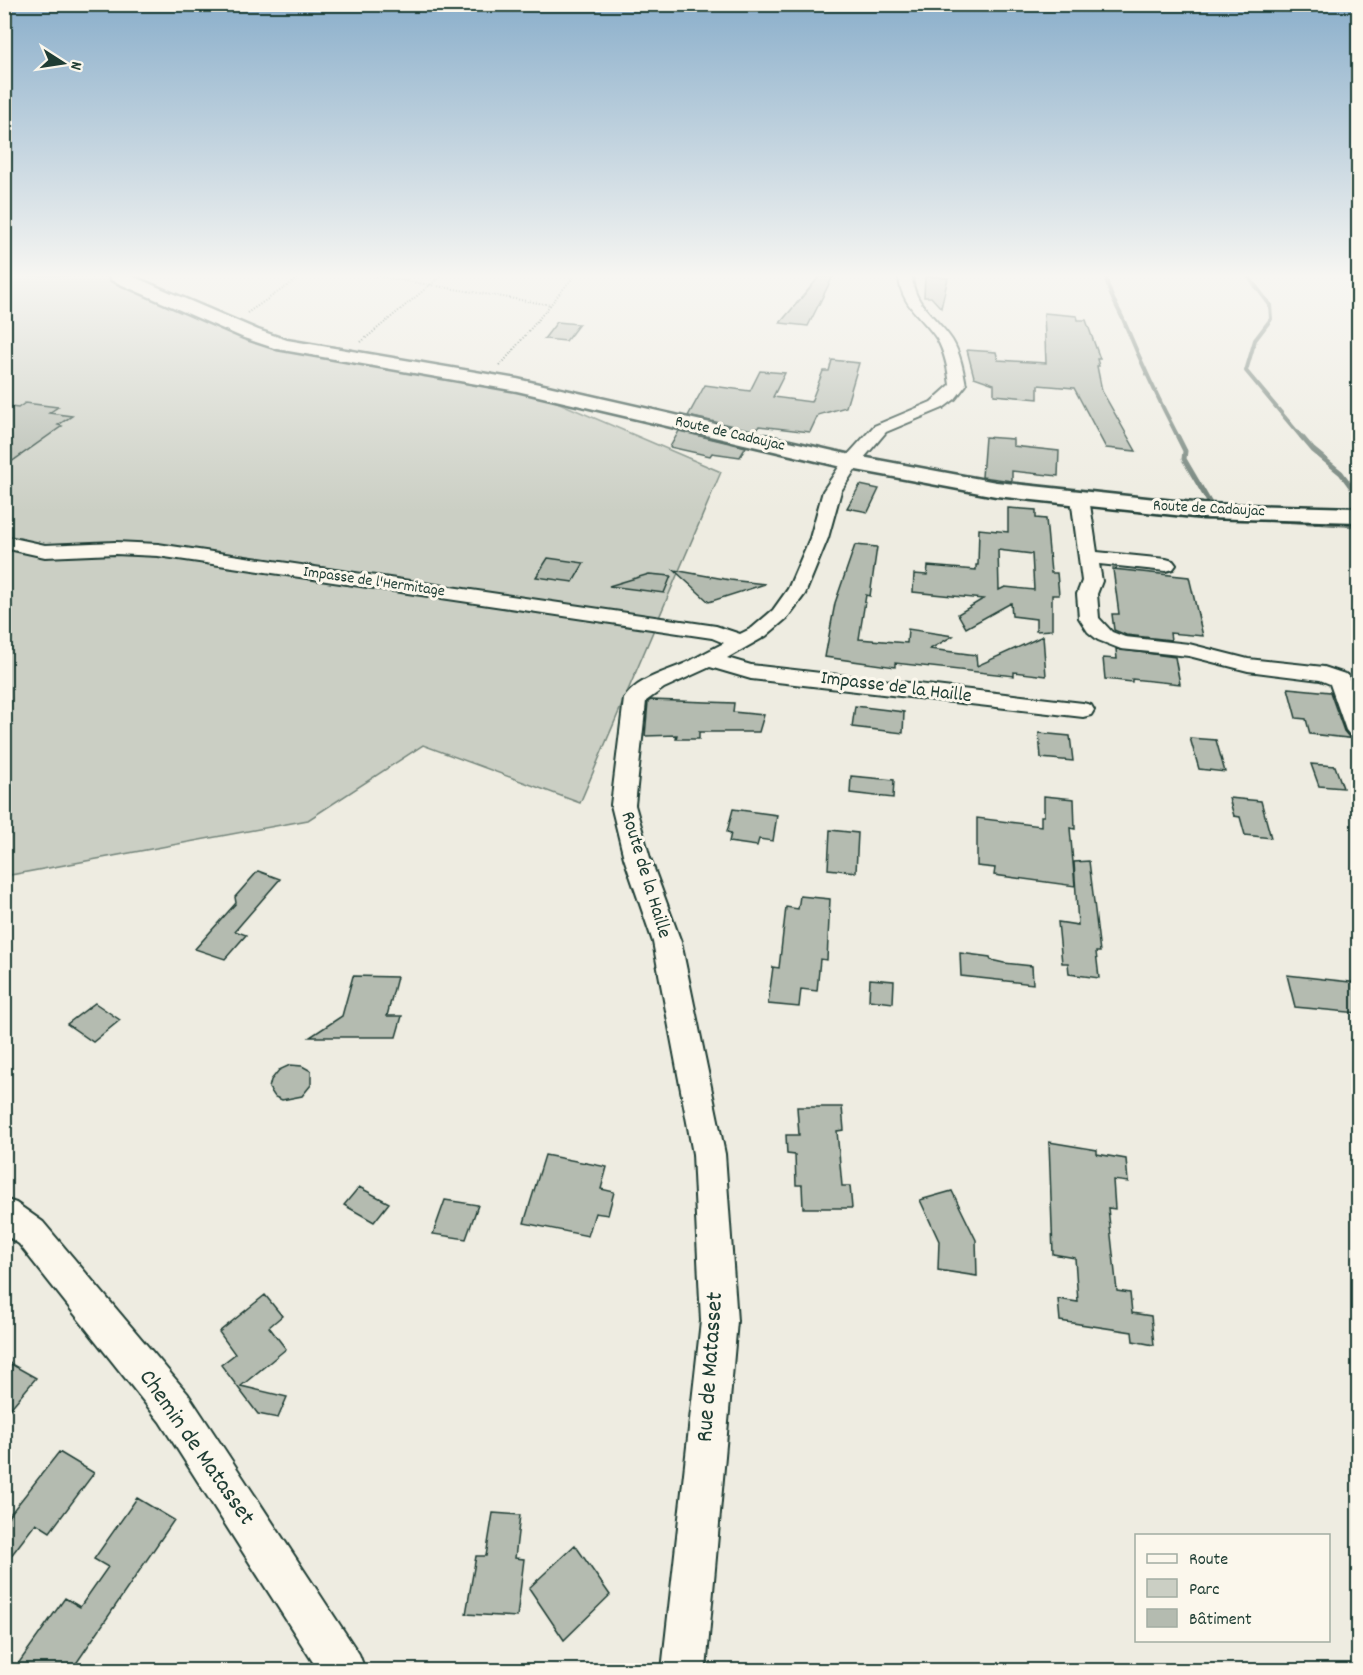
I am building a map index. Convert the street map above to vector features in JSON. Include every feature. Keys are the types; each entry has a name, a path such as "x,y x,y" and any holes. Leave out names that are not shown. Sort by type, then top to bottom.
{"street":[{"name":"Route de Cadaujac","path":"337,354 517,385 851,462 996,489 1203,512 1359,515"},
{"name":"Route de la Haille","path":"683,1029 667,942 637,858 623,805 631,746 634,699 656,683 710,659 759,632 780,614 798,590 819,538 832,491 851,462 880,429 937,405 950,396 958,385 956,367 950,354"},
{"path":"1080,498 1092,581 1087,594 1089,618 1095,628 1105,636 1121,643 1189,650 1248,665 1324,674 1340,680 1359,730"},
{"name":"Impasse de l'Hermitage","path":"4,542 45,551 115,548 158,550 716,632 741,642"},
{"path":"1089,557 1166,566"},
{"name":"Impasse de la Haille","path":"710,659 729,667 751,672 1083,710"},
{"name":"Rue de Matasset","path":"683,1029 709,1154 719,1321 684,1671"},
{"name":"Chemin de Matasset","path":"4,1215 31,1233 174,1408 343,1671"}],"path":[{"path":"496,371 510,354"}],"green space":[{"path":"5,354 356,354 517,385 721,472 580,803 423,745 308,820 5,876"}],"building":[{"path":"968,354 997,354 998,360 1046,363 1046,354 1098,354 1100,359 1097,359 1099,366 1097,366 1102,391 1136,451 1106,448 1074,388 1038,385 1038,399 994,395 994,384 974,377"},
{"path":"832,360 859,363 846,407 818,415 810,432 759,426 756,431 688,416 705,385 750,391 760,371 785,373 773,397 811,402 823,371 829,371"},
{"path":"25,403 58,407 49,413 72,416 58,425 62,426 4,467 4,406 18,408"},
{"path":"679,431 746,447 740,457 712,453 710,456 670,447"},
{"path":"985,437 1013,439 1013,446 1059,451 1058,476 1012,471 1012,481 982,477"},
{"path":"860,485 879,489 868,512 847,508"},
{"path":"1008,508 1036,510 1036,518 1046,519 1051,573 1057,573 1059,595 1052,595 1052,630 1036,631 1036,619 1012,616 1011,603 966,628 958,614 983,599 913,592 914,574 927,575 928,566 976,570 979,529 1008,532","holes":["998,550 1032,554 1034,590 1005,587 999,590"]},
{"path":"855,545 877,547 870,596 866,595 859,639 907,643 908,629 953,636 930,649 976,655 977,666 1043,636 1046,676 1014,672 1014,676 895,663 895,667 825,657 835,603"},
{"path":"548,558 584,563 573,582 536,577"},
{"path":"1113,569 1189,577 1203,636 1170,633 1171,640 1126,635 1114,630 1112,614 1119,614"},
{"path":"674,570 730,580 765,584 709,602"},
{"path":"649,574 671,576 664,593 609,586"},
{"path":"1116,649 1175,657 1180,684 1105,679 1103,658 1117,659"},
{"path":"1288,688 1330,692 1344,731 1349,737 1357,739 1310,734 1306,719 1296,718"},
{"path":"651,700 734,703 733,712 764,715 759,732 699,732 699,739 676,739 677,735 645,736 648,702"},
{"path":"855,706 904,712 903,733 852,727"},
{"path":"1039,733 1070,736 1073,761 1041,758"},
{"path":"1190,738 1216,740 1225,772 1199,769"},
{"path":"1311,764 1335,766 1343,788 1319,786"},
{"path":"851,776 894,780 893,798 850,793"},
{"path":"1044,796 1074,799 1075,829 1070,828 1075,886 994,875 995,868 977,866 977,818 1041,826 1041,816 1044,816"},
{"path":"1229,798 1261,801 1271,838 1245,835 1240,817 1234,816"},
{"path":"733,809 777,815 773,841 759,839 757,846 729,842 731,833 727,832"},
{"path":"830,830 858,833 856,872 828,869"},
{"path":"1089,861 1100,952 1096,952 1099,978 1069,974 1068,963 1062,963 1058,922 1078,925 1074,862"},
{"path":"258,871 280,879 235,931 246,935 225,959 195,949 236,903 235,897"},
{"path":"800,896 830,899 827,960 820,959 817,991 801,989 799,1007 768,1004 773,967 779,968 786,907 798,909"},
{"path":"960,953 990,957 991,960 1004,963 1032,966 1033,984 961,976"},
{"path":"1287,975 1359,983 1359,1013 1295,1007"},
{"path":"353,976 397,977 387,1016 402,1016 396,1037 310,1037 342,1016"},
{"path":"870,979 894,981 893,1003 869,1000"},
{"path":"95,1003 120,1020 93,1042 67,1024"},
{"path":"290,1065 302,1066 311,1071 311,1085 302,1096 282,1100 275,1097 269,1088 271,1080 279,1070"},
{"path":"797,1107 842,1107 844,1130 837,1131 842,1186 850,1186 852,1208 803,1208 802,1185 796,1185 795,1155 787,1154 786,1135 799,1135"},
{"path":"1049,1142 1097,1150 1097,1154 1126,1159 1128,1182 1113,1180 1115,1209 1108,1208 1117,1291 1130,1293 1132,1313 1151,1316 1154,1345 1133,1341 1132,1332 1060,1321 1058,1299 1078,1302 1075,1258 1053,1254"},
{"path":"545,1155 607,1167 601,1189 614,1192 608,1215 595,1213 588,1236 524,1223"},
{"path":"359,1187 389,1203 374,1222 344,1205"},
{"path":"952,1191 976,1240 977,1276 938,1270 939,1241 920,1200"},
{"path":"445,1200 478,1205 466,1239 433,1234"},
{"path":"265,1295 282,1316 269,1327 286,1349 241,1386 287,1397 278,1418 258,1414 221,1365 235,1354 219,1332"},
{"path":"4,1360 36,1378 4,1416"},
{"path":"59,1452 94,1473 50,1532 36,1523 4,1565 4,1522"},
{"path":"137,1498 174,1520 71,1671 13,1671 65,1598 80,1607 108,1567 94,1559"},
{"path":"493,1513 520,1515 515,1558 524,1559 517,1617 466,1614 476,1556 486,1556"},
{"path":"575,1545 610,1595 564,1640 529,1588"}],"waterway":[{"path":"1139,354 1179,439"},
{"path":"1251,354 1246,371 1303,439"},
{"path":"1302,437 1313,450 1341,473 1358,496"},
{"path":"1179,439 1185,451 1184,459 1212,507"},
{"path":"1262,519 1358,525"}]}
